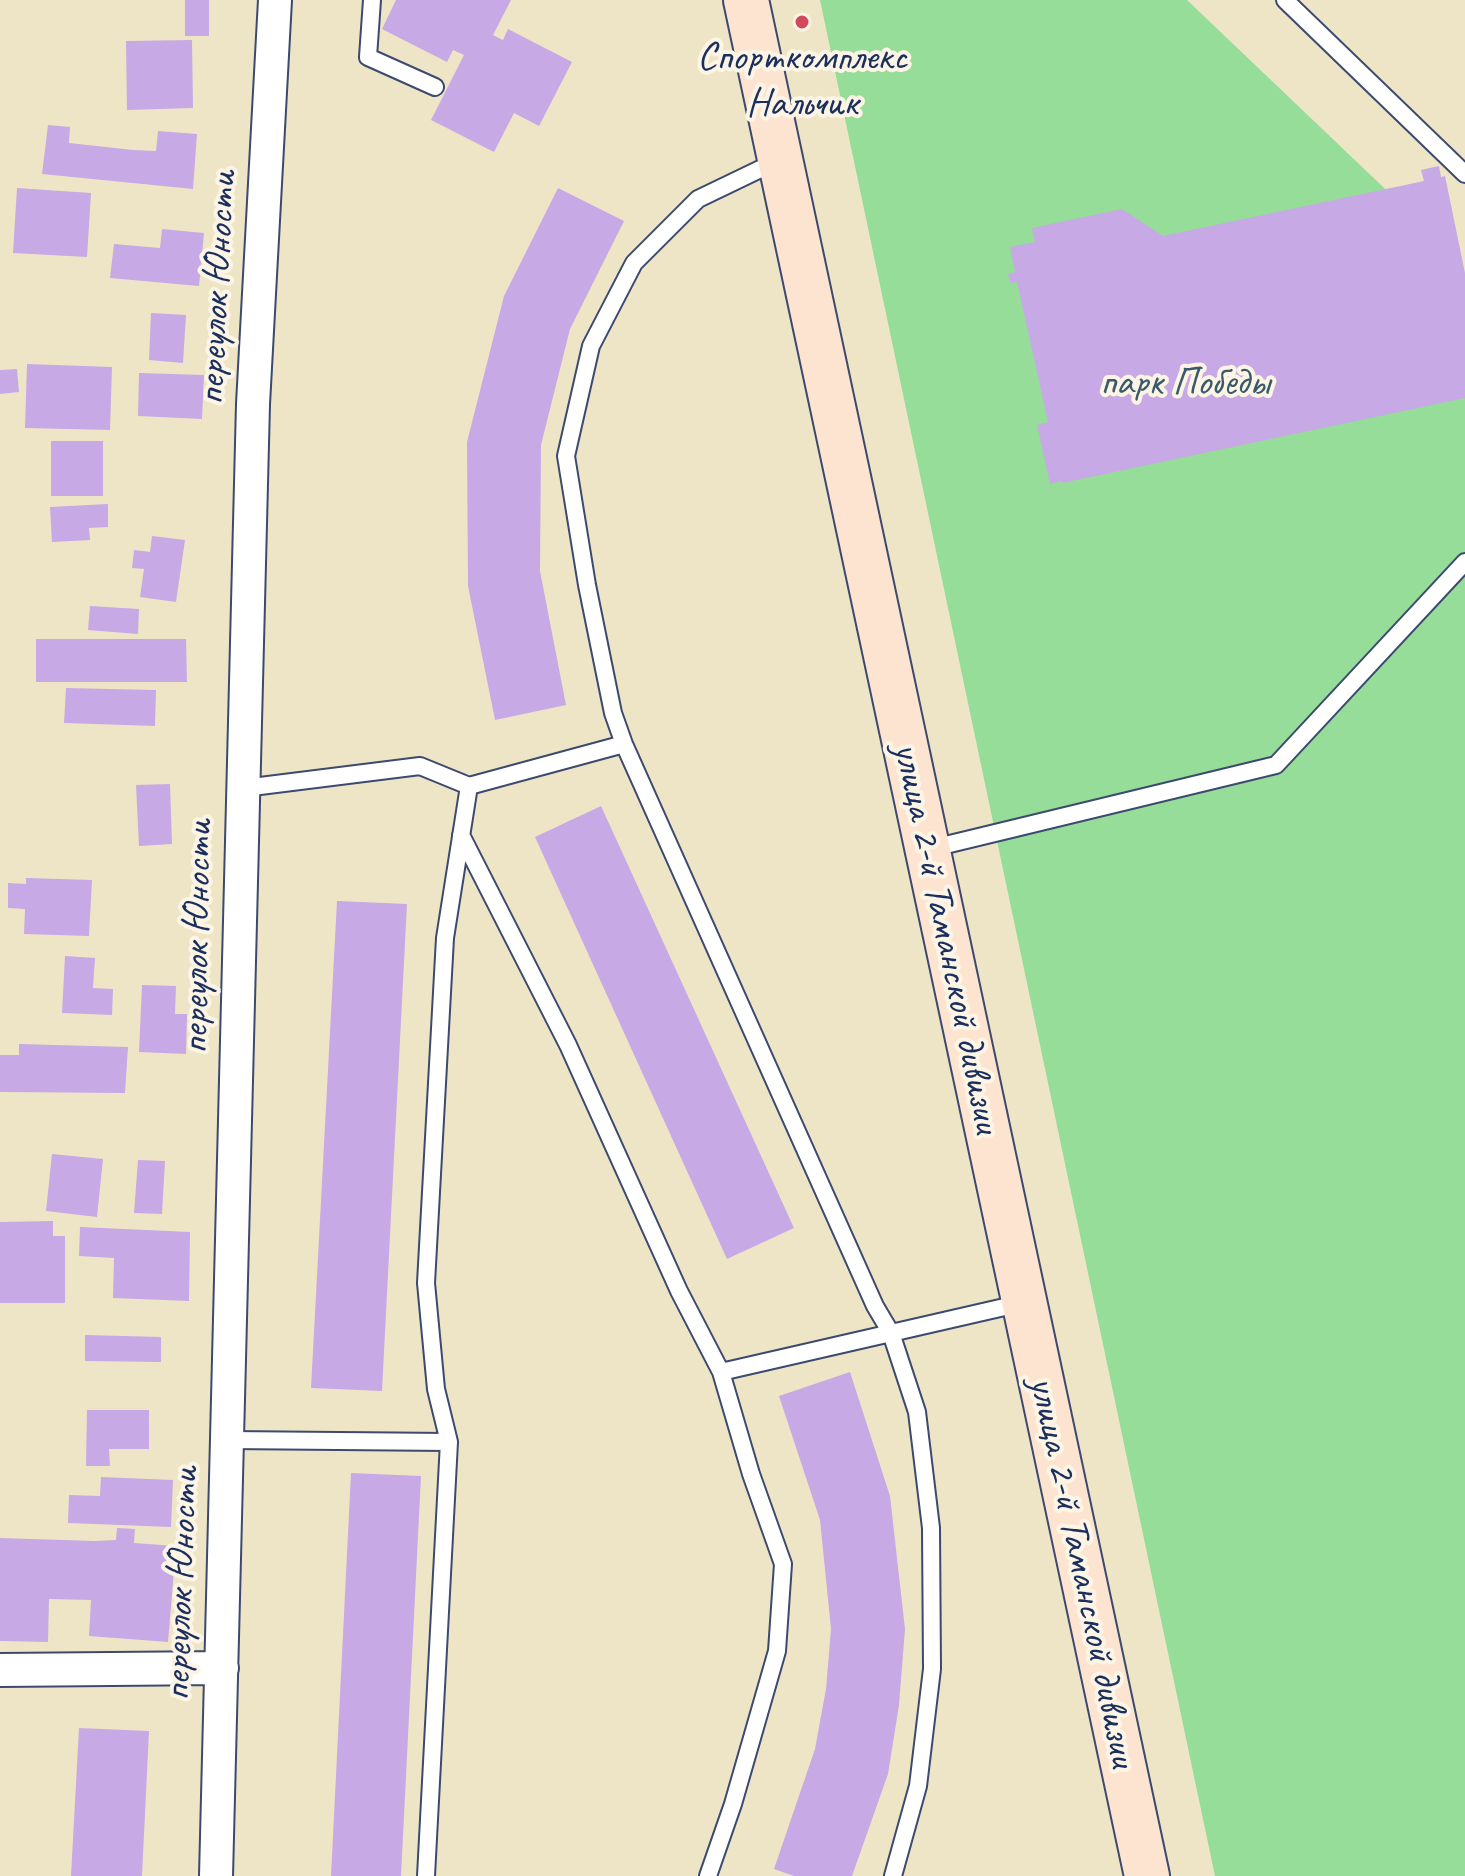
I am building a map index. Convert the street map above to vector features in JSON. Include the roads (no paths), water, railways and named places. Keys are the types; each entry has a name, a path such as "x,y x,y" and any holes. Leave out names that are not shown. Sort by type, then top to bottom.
{"main road":[{"name":"улица 2-й Таманской дивизии","path":"746,0 1147,1876"}],"street":[{"name":"переулок Юности","path":"216,1876 253,404 275,0"},
{"path":"0,1670 222,1668"}],"lane":[{"path":"372,0 368,57 435,87"},
{"path":"1285,0 1465,174"},
{"path":"781,159 698,199 634,263 591,346 566,456 587,585 613,713 624,744 875,1306 891,1333 917,1412 931,1528 932,1669 918,1786 893,1876"},
{"path":"927,850 1276,765 1465,562"},
{"path":"244,788 420,766 469,786 624,744"},
{"path":"426,1876 449,1442 436,1389 426,1283 445,938 469,786"},
{"path":"461,835 568,1045 679,1291 721,1372 751,1474 783,1564 777,1651 733,1804 708,1876"},
{"path":"721,1372 1024,1303"},
{"path":"228,1440 449,1442"}],"place":[{"name":"Спорткомплекс Нальчик","path":"802,22"}],"park label":[{"name":"парк Победы","path":"1185,384"}]}
